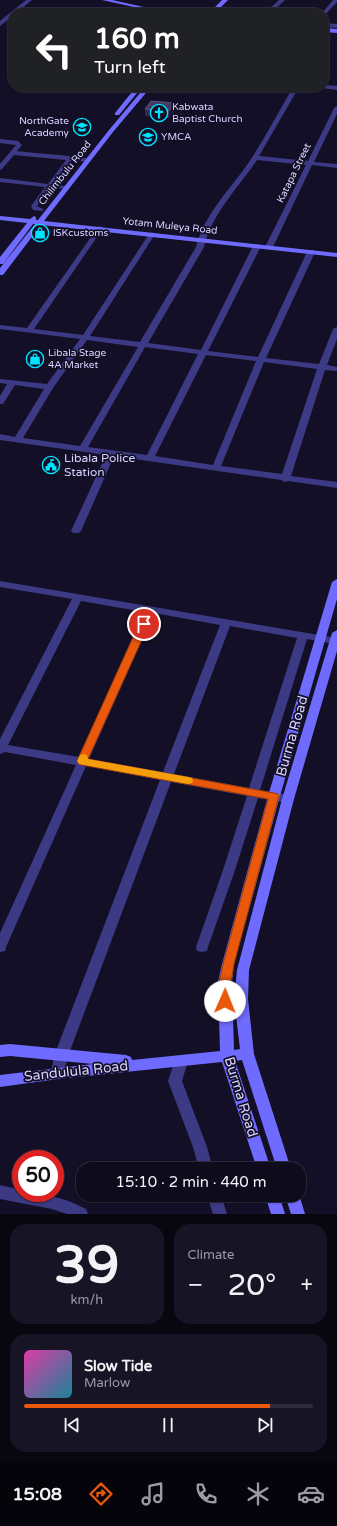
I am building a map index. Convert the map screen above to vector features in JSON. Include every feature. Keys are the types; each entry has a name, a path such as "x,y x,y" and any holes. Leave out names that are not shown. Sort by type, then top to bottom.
{"main road":[{"path":"105,0 144,8"},
{"path":"217,8 225,0"},
{"path":"224,8 231,0"},
{"name":"Chilimbulu Road","path":"85,160 135,92"},
{"name":"Chilimbulu Road","path":"0,262 41,210 63,187 144,92"},
{"name":"Chilimbulu Road","path":"0,273 40,222 63,187"},
{"name":"Yotam Muleya Road","path":"0,218 337,255"},
{"name":"Burma Road","path":"262,1162 227,1056 225,995 227,970 274,796 337,582"},
{"name":"Burma Road","path":"282,1162 247,1054 241,999 243,970 288,799 336,637"},
{"name":"Sandulula Road","path":"0,1051 10,1050 61,1056 152,1063"},
{"name":"Sandulula Road","path":"0,1081 58,1073 247,1054"},
{"path":"274,1202 278,1214"},
{"path":"294,1202 298,1214"}],"street":[{"path":"19,8 29,0"},
{"path":"273,8 282,0"},
{"path":"329,8 336,0"},
{"path":"0,24 8,17"},
{"path":"82,449 200,247 201,239 223,201 235,184 238,183 255,158 293,92"},
{"name":"Katapa Street","path":"269,247 337,108"},
{"path":"0,141 19,144 14,153 0,168"},
{"path":"14,153 85,160"},
{"path":"41,210 35,209 34,206 71,158"},
{"path":"255,158 337,166"},
{"path":"0,180 63,187"},
{"path":"29,330 100,228"},
{"path":"17,440 50,387 85,338 152,234"},
{"path":"149,459 257,246"},
{"path":"216,468 261,360 311,252"},
{"path":"0,327 337,369"},
{"path":"285,479 322,367 337,329"},
{"path":"0,381 50,387"},
{"path":"0,402 13,382"},
{"path":"0,438 285,479 337,485"},
{"path":"76,531 111,453"},
{"path":"2,588 78,598 320,639 336,637"},
{"path":"78,598 1,748 82,761 288,799"},
{"path":"0,947 150,610"},
{"path":"58,1073 61,1056 169,777 226,623"},
{"path":"202,948 254,793 303,636"},
{"path":"181,1061 175,1081 200,1147 204,1162"},
{"path":"0,1192 70,1207 80,1214"},
{"path":"216,1202 220,1214"}],"building":[{"path":"151,101 175,103 169,111 145,109"}],"slow traffic":[{"path":"84,758 82,761 188,781"}],"place":[{"name":"Kabwata Baptist Church","path":"159,113"},
{"name":"NorthGate Academy","path":"82,127"},
{"name":"YMCA","path":"148,137"},
{"name":"lSKcustoms","path":"40,233"},
{"name":"Libala Stage 4A Market","path":"35,359"},
{"name":"Libala Police Station","path":"51,465"}],"route":[{"path":"144,624 82,761 274,796 228,964 225,982 225,1001"}]}
